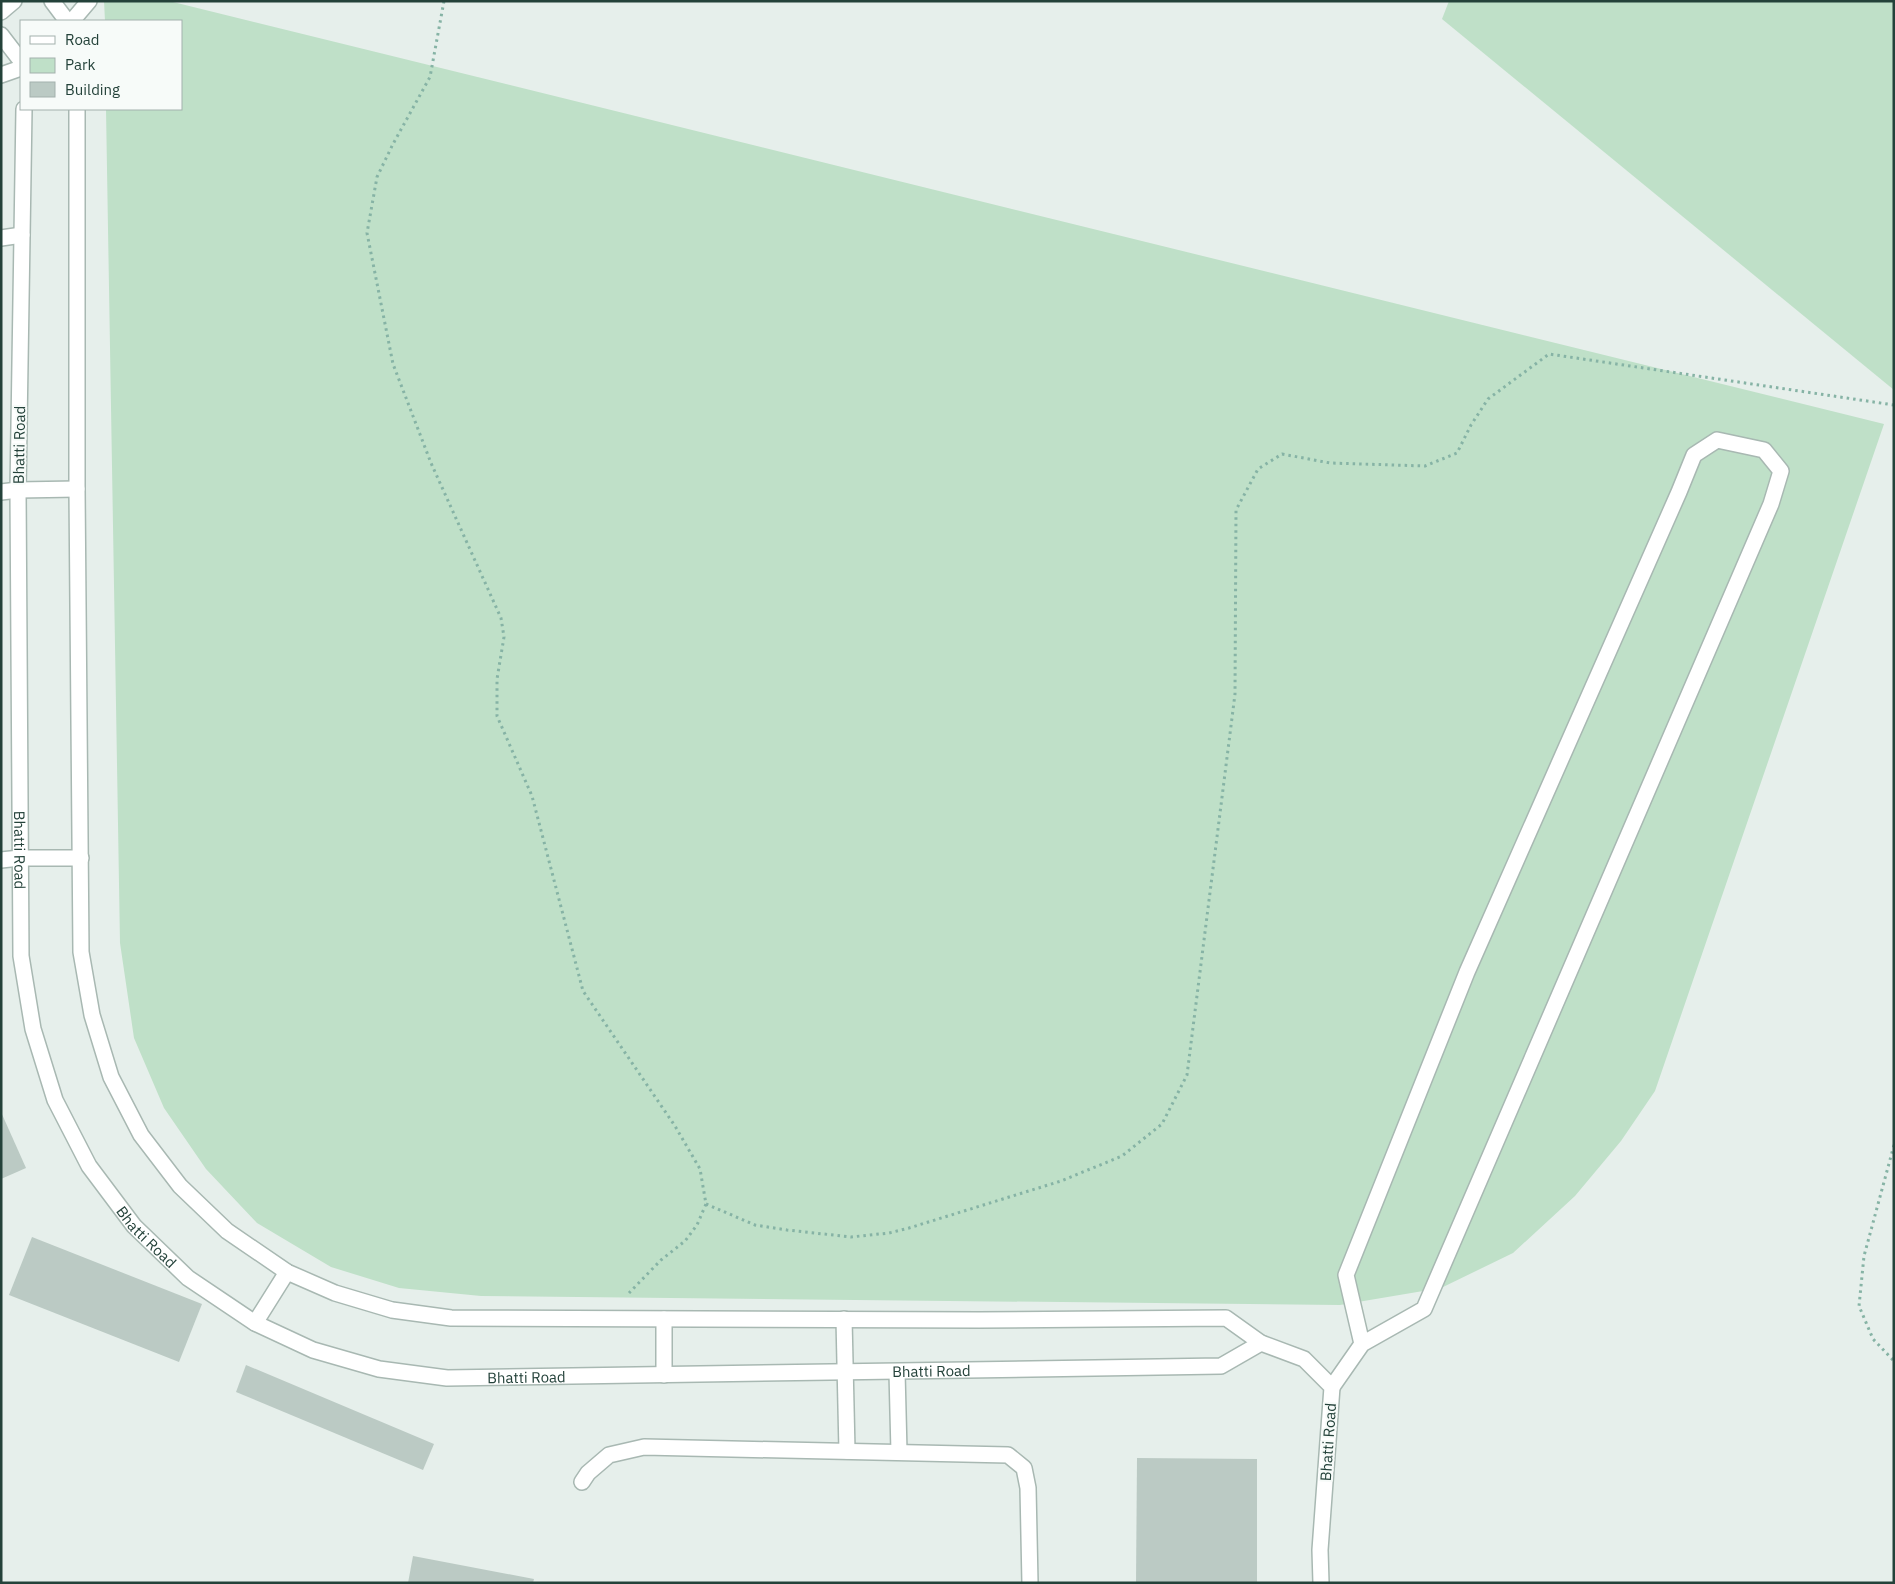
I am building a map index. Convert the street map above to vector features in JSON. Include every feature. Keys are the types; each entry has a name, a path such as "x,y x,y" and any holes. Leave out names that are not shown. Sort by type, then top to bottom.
{"street":[{"path":"1,12 14,1"},
{"path":"52,1 66,20"},
{"path":"73,20 89,1"},
{"path":"1,35 20,60"},
{"path":"1,76 20,68"},
{"name":"Bhatti Road","path":"24,110 18,490 21,956 33,1029 55,1100 89,1166 134,1226 188,1278 255,1323 313,1350 379,1369 447,1378 1221,1366 1261,1343"},
{"name":"Bhatti Road","path":"78,110 77,488 81,952 92,1015 111,1077 141,1135 180,1186 227,1231 286,1272 335,1293 392,1310 451,1318 1226,1318 1261,1343 1304,1359 1332,1387 1320,1550 1321,1583"},
{"path":"1,238 22,235"},
{"path":"1332,1387 1362,1344 1424,1309 1772,504 1781,471 1764,450 1717,440 1694,455 1467,972 1346,1275 1362,1344"},
{"path":"1,492 77,488"},
{"path":"1,860 20,858 81,858"},
{"path":"255,1323 286,1272"},
{"path":"664,1319 664,1375"},
{"path":"844,1319 847,1452"},
{"path":"897,1372 899,1452"},
{"path":"582,1482 588,1473 608,1455 644,1447 1008,1455 1024,1468 1028,1488 1030,1583"}],"path":[{"path":"444,1 430,77 393,144 378,177 367,233 393,364 431,463 501,618 504,637 497,680 497,716 532,796 583,991 675,1126 700,1169 706,1204 697,1225 685,1241 661,1260 626,1296 618,1319"},
{"path":"706,1204 755,1225 851,1237 889,1233 1061,1181 1122,1156 1162,1124 1188,1075 1235,694 1236,510 1258,469 1282,454 1330,464 1425,466 1457,453 1488,399 1549,354 1894,405"},
{"path":"1894,1144 1864,1256 1859,1306 1873,1339 1894,1362"}],"green space":[{"path":"104,1 169,1 1884,424 1655,1091 1621,1141 1575,1196 1513,1253 1441,1288 1340,1305 481,1296 399,1288 331,1267 257,1223 206,1169 164,1108 134,1038 120,943 106,110 182,110 182,20 105,20"},
{"path":"1449,1 1894,1 1894,390 1442,19"}],"building":[{"path":"1,1112 26,1168 1,1179"},
{"path":"32,1237 202,1304 179,1362 9,1295"},
{"path":"246,1365 434,1444 423,1470 236,1392"},
{"path":"1137,1458 1257,1459 1257,1583 1136,1583"},
{"path":"413,1556 534,1579 533,1583 408,1583"}]}
